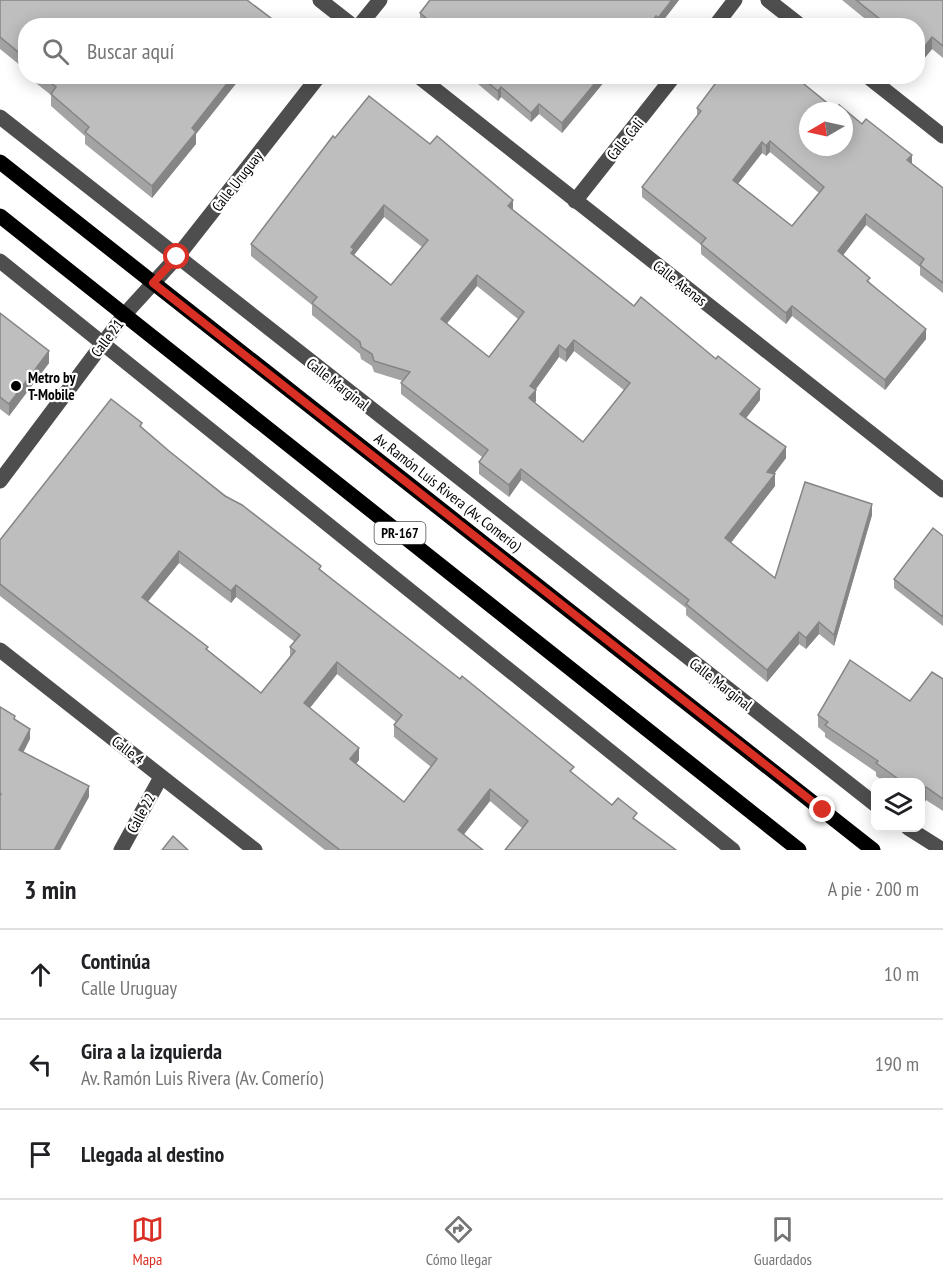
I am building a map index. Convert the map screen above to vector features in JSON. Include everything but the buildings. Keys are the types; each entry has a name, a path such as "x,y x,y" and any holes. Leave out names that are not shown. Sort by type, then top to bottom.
{"main road":[{"name":"Av. Ramón Luis Rivera (Av. Comerío)","path":"0,162 873,850"},
{"name":"PR-167","path":"0,216 799,850"}],"street":[{"path":"320,0 343,18"},
{"path":"365,18 380,0"},
{"path":"721,18 735,0"},
{"path":"768,0 791,18"},
{"name":"Calle Uruguay","path":"153,283 177,257 313,84"},
{"name":"Calle Atenas","path":"428,84 943,490"},
{"name":"Calle Cali","path":"575,201 668,84"},
{"path":"877,84 943,136"},
{"name":"Calle Marginal","path":"0,117 871,801"},
{"path":"0,261 104,342 733,850"},
{"name":"Calle 21","path":"0,482 125,314 153,283"},
{"name":"Calle 4","path":"0,650 255,850"},
{"name":"Calle 22","path":"121,850 161,777"},
{"path":"914,832 943,850"}],"place":[{"name":"Metro by T-Mobile","path":"16,386"}],"route":[{"path":"177,257 153,283 823,810"}]}
